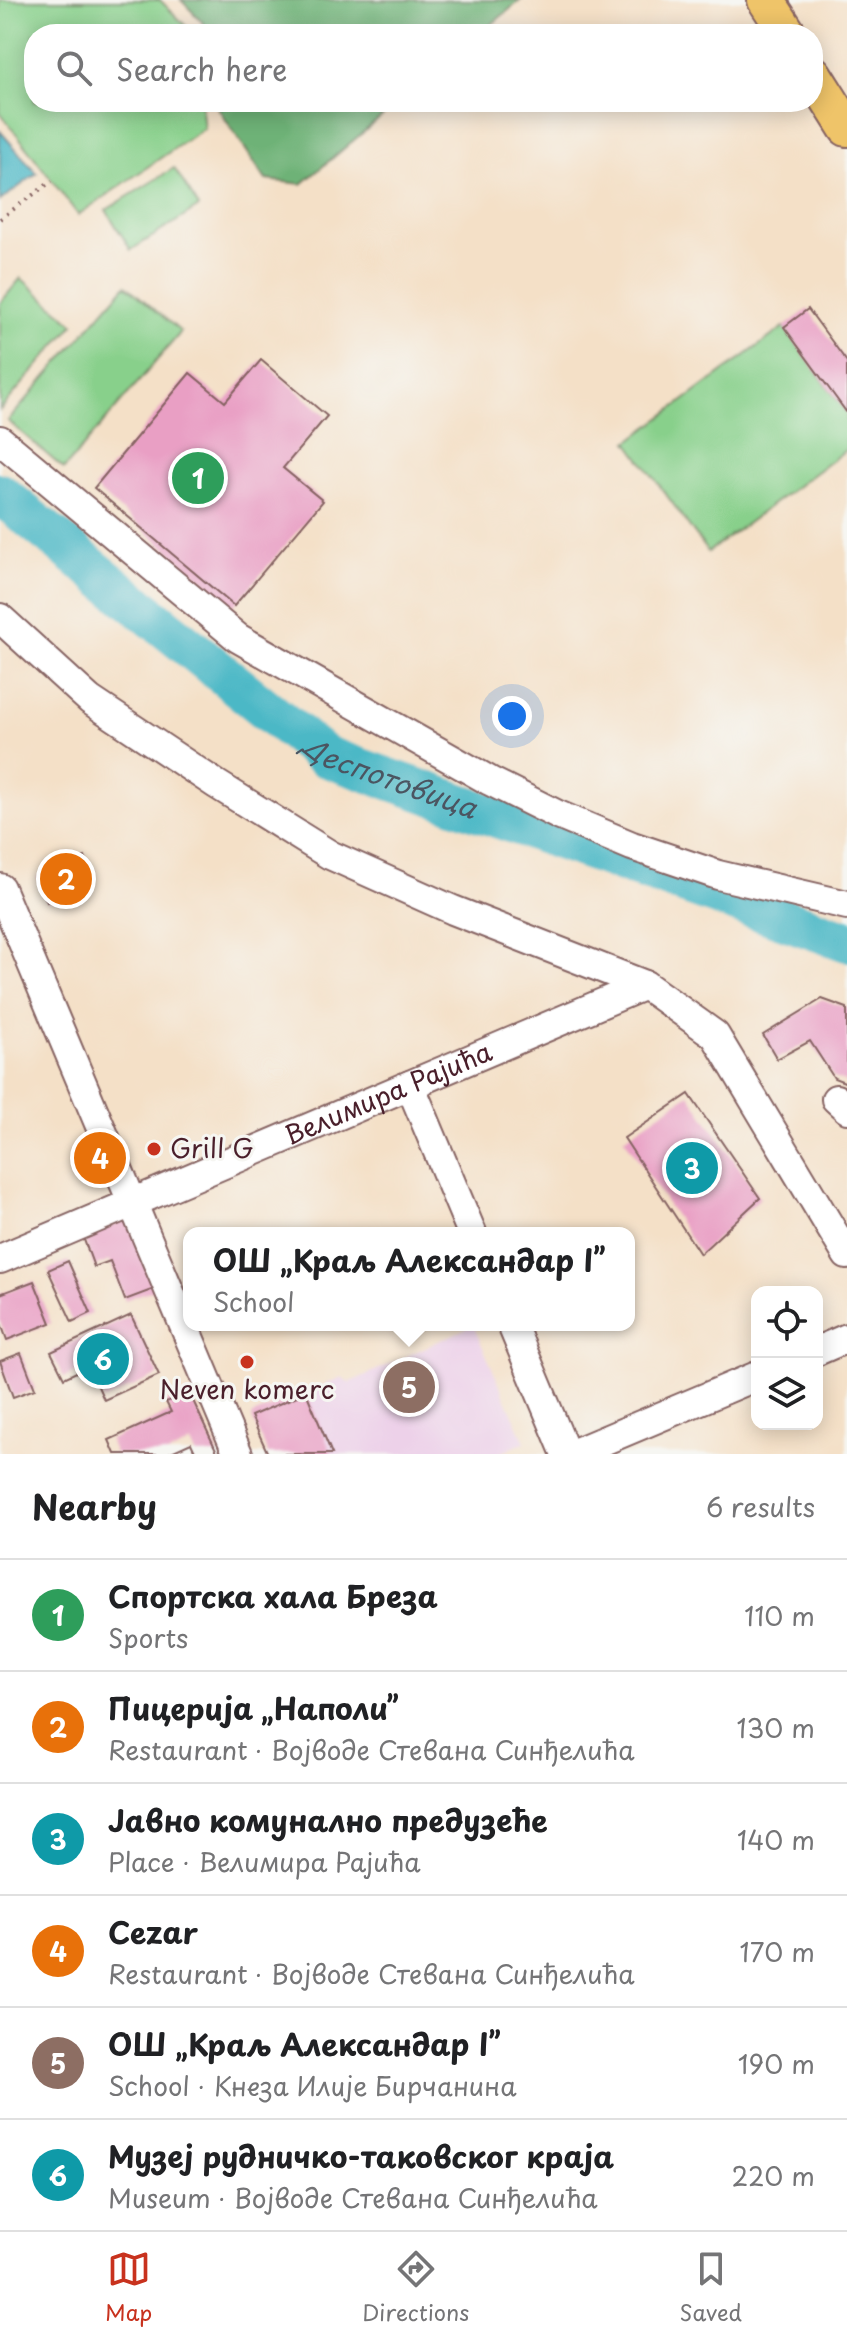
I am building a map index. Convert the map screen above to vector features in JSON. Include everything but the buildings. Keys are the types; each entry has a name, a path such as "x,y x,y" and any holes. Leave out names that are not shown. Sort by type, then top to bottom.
{"main road":[{"path":"766,0 782,24"},
{"path":"823,90 847,128"}],"street":[{"path":"0,440 238,638 490,781 558,815 632,846 718,875 847,905"},
{"path":"0,618 90,700 330,855 453,910 645,985 715,1035 847,1255"},
{"path":"0,888 183,1324"},
{"name":"Велимира Рајића","path":"0,1259 645,985"},
{"path":"410,1085 469,1227"},
{"path":"186,1331 238,1454"},
{"path":"515,1331 569,1454 751,1378"},
{"path":"823,1348 847,1338"}],"path":[{"path":"0,219 52,181"}],"shaded area":[{"path":"460,1331 476,1331 525,1442 498,1454 268,1454 251,1416 342,1377 349,1383"}],"green space":[{"path":"0,0 160,0 184,24 24,24 24,112 202,112 204,128 78,215 0,112"},
{"path":"181,0 521,0 492,24 204,24"},
{"path":"221,112 387,112 302,184 266,180"},
{"path":"174,168 199,207 131,250 106,210"},
{"path":"21,278 74,324 0,410 0,303"},
{"path":"126,285 181,332 64,469 8,421"},
{"path":"784,327 847,413 847,449 708,552 628,442"}],"water":[{"path":"0,131 37,173 0,201"}],"waterway":[{"name":"Деспотовица","path":"0,494 324,756 847,941"}],"place":[{"name":"Спортска хала Бреза","path":"198,478"},
{"name":"Пицерија „Наполи”","path":"66,879"},
{"name":"Grill G","path":"154,1149"},
{"name":"Cezar","path":"100,1158"},
{"name":"Јавно комунално предузеће","path":"692,1168"},
{"name":"Музеј рудничко-таковског краја","path":"103,1359"},
{"name":"Neven komerc","path":"247,1362"},
{"name":"ОШ „Краљ Александар I”","path":"409,1387"}]}
